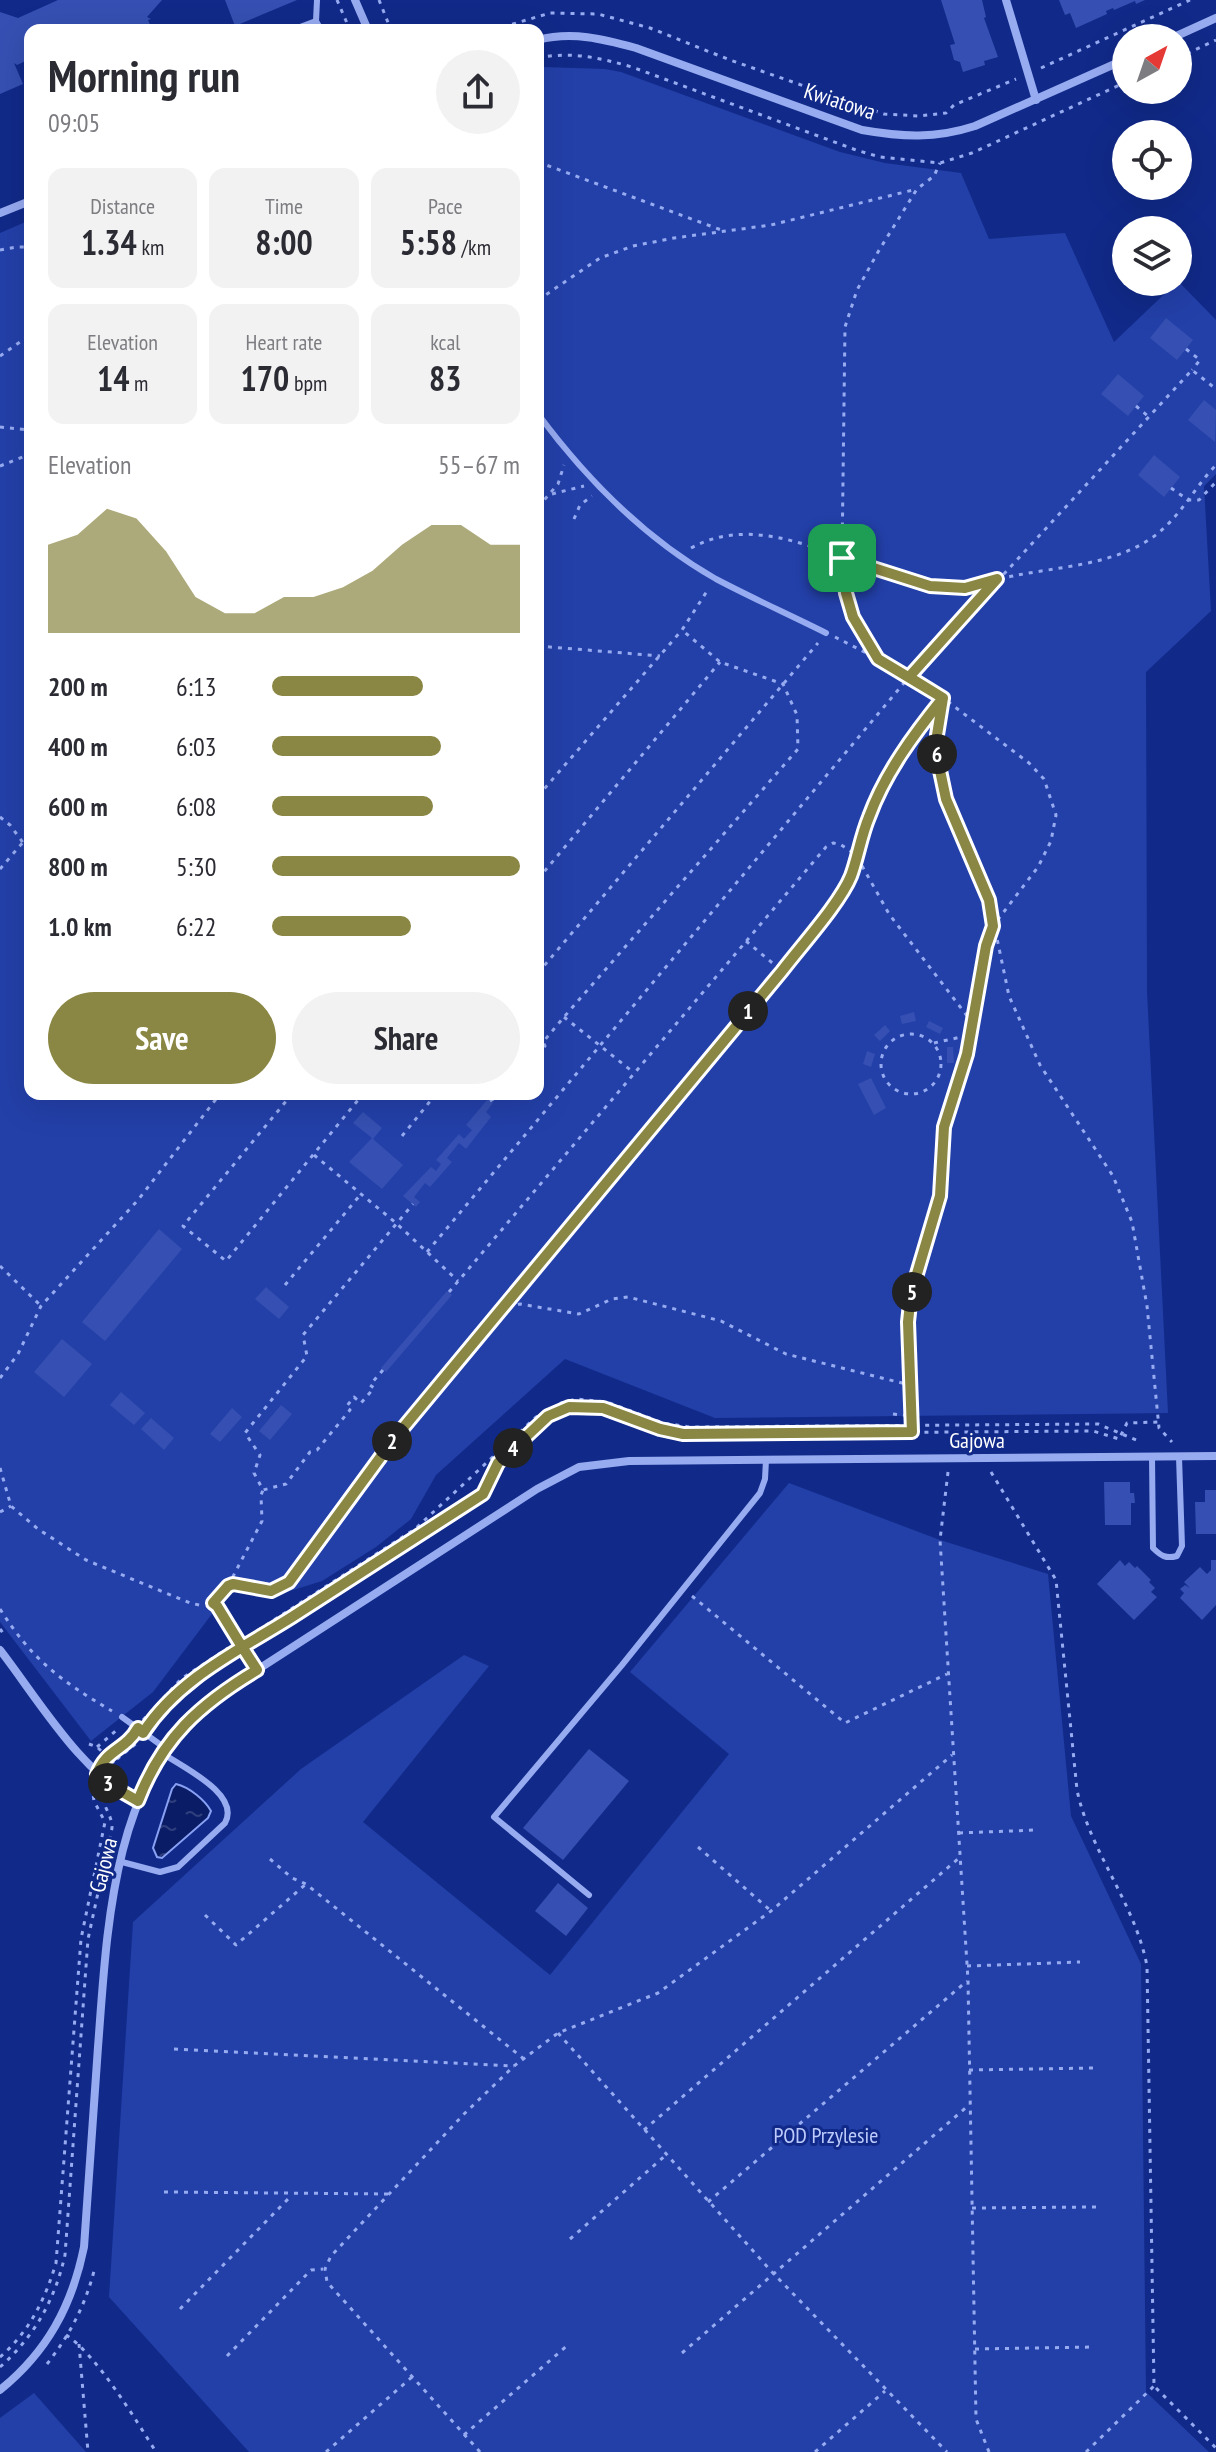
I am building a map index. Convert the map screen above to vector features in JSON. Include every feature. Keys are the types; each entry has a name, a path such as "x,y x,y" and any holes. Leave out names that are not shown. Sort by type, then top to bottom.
{"street":[{"path":"355,0 365,24"},
{"path":"1006,0 1036,100"},
{"path":"1192,29 1216,18"},
{"name":"Kwiatowa","path":"544,39 571,35 636,48 862,130 894,136 951,134 1112,65"},
{"path":"0,213 24,203"},
{"name":"Gajowa","path":"0,2390 19,2374 56,2329 68,2305 84,2247 107,1937 122,1862 138,1801 163,1751 206,1703 537,1489 579,1467 629,1461 1216,1456"},
{"path":"0,1650 97,1774 138,1801"}],"lane":[{"path":"317,0 318,24"},
{"path":"308,24 316,21"},
{"path":"544,422 595,485 636,522 715,578 826,633"},
{"path":"1152,1457 1153,1548 1161,1556 1169,1558 1177,1556 1182,1546 1174,1457"},
{"path":"589,1895 494,1817 760,1493 765,1479 766,1460"},
{"path":"215,1605 257,1670"},
{"path":"122,1862 168,1871 178,1867 229,1816 229,1809 219,1792 125,1720"}],"path":[{"path":"337,0 347,24"},
{"path":"379,0 389,24"},
{"path":"513,24 550,13 598,14 650,28 730,60 884,114 946,113 954,105 1190,0"},
{"path":"1192,51 1216,40"},
{"path":"878,659 853,617 846,593 842,558 845,327 857,290 917,189 934,176 940,163"},
{"path":"544,164 728,232"},
{"path":"544,296 600,258 633,246 771,225 917,189"},
{"path":"0,250 24,247"},
{"path":"0,356 24,339"},
{"path":"427,1252 909,677 1192,370 1200,360 1186,349"},
{"path":"1192,370 1216,389"},
{"path":"1136,406 1149,417"},
{"path":"0,427 24,429"},
{"path":"544,501 562,475 565,449"},
{"path":"0,466 24,456"},
{"path":"680,554 704,541 731,535 761,535 798,543 930,586 965,588 1116,556 1148,541 1176,517 1216,465"},
{"path":"1171,488 1188,500 1199,500 1216,482"},
{"path":"551,494 595,485"},
{"path":"574,519 584,500 603,493"},
{"path":"544,789 682,630 715,578"},
{"path":"544,1041 798,749 797,715 783,684 720,662 682,630"},
{"path":"544,966 826,633 878,659 943,698 1029,763 1044,779 1056,815 1051,841 1038,867 993,926 986,946 960,1078 944,1127 937,1206 911,1294 908,1322 912,1432"},
{"path":"544,646 660,656"},
{"path":"544,872 720,662"},
{"path":"228,1586 239,1584 271,1591 289,1582 393,1440 782,971 842,892 851,876 879,792 915,733 943,698"},
{"path":"943,698 937,735 938,761 946,799 989,900 1009,996 1040,1065 1113,1176 1132,1222 1147,1306 1159,1428 1173,1444"},
{"path":"0,817 23,843 0,869"},
{"path":"449,1292 826,847 833,843 856,855 889,914 972,1023"},
{"path":"746,941 782,971"},
{"path":"564,1017 633,1073"},
{"path":"933,1043 941,1062 940,1073 927,1089 907,1094 888,1084 883,1076 881,1058 890,1041 898,1036 916,1034 933,1043 970,1035"},
{"path":"0,1378 18,1354 41,1306 138,1200 215,1100"},
{"path":"287,1100 183,1226 226,1261 358,1100"},
{"path":"402,1136 431,1100"},
{"path":"314,1155 396,1223 458,1281"},
{"path":"285,1285 361,1194"},
{"path":"0,1468 11,1506 38,1529 106,1570 202,1607 215,1605 262,1521 263,1490 254,1473 260,1455 245,1433 307,1356 303,1335 413,1204"},
{"path":"0,1266 41,1306"},
{"path":"498,1311 520,1304 579,1314 612,1299 628,1297 721,1321 786,1354 910,1385"},
{"path":"263,1490 286,1484 310,1452 317,1450 350,1410 346,1407 354,1397 361,1403 374,1388 370,1385 383,1370"},
{"path":"0,2357 19,2338 38,2311 56,2263 81,1939 89,1891 105,1830 104,1817 92,1795 97,1774 106,1756 129,1743 179,1690 202,1672 415,1529 536,1417 561,1403 576,1399 607,1402 663,1423 690,1427 1098,1424 1174,1457"},
{"path":"241,1645 483,1494 498,1463 548,1416 569,1407 603,1408 683,1434 1093,1431 1119,1439 1127,1423 1159,1422"},
{"path":"893,1414 912,1416"},
{"path":"949,1458 940,1540 968,1980 976,2419 989,2452"},
{"path":"982,1458 1056,1580 1077,1790 1083,1815 1137,1928 1146,1958 1154,2386 1216,2448"},
{"path":"0,1512 11,1506"},
{"path":"684,1589 845,1723 947,1674"},
{"path":"0,1609 48,1669 66,1684 125,1720 97,1747"},
{"path":"0,1629 9,1641"},
{"path":"136,1746 140,1730"},
{"path":"89,1745 97,1747 114,1763"},
{"path":"480,2452 327,2282 325,2269 331,2256 464,2114 514,2066 558,2033 658,1993 771,1911 952,1755"},
{"path":"0,2367 39,2324 54,2293 65,2255 88,1939 112,1828"},
{"path":"959,1833 1036,1830"},
{"path":"698,1847 771,1911"},
{"path":"644,2130 961,1857"},
{"path":"270,1859 292,1878 306,1884 524,2059"},
{"path":"205,1915 236,1945 306,1884"},
{"path":"967,1966 1080,1962"},
{"path":"708,2202 968,1980"},
{"path":"558,2033 772,2272 947,2452"},
{"path":"174,2049 514,2066"},
{"path":"969,2070 1095,2068"},
{"path":"682,2353 772,2272 969,2105"},
{"path":"570,2239 666,2155"},
{"path":"164,2192 390,2194"},
{"path":"180,2309 294,2193"},
{"path":"972,2208 1097,2207"},
{"path":"227,2356 311,2270 325,2269"},
{"path":"56,2329 78,2343 133,2415 156,2452"},
{"path":"78,2343 88,2452"},
{"path":"464,2435 569,2344"},
{"path":"975,2349 1095,2347"},
{"path":"326,2452 412,2377"},
{"path":"1086,2452 1154,2386"},
{"path":"815,2452 885,2391"}],"green space":[{"path":"544,67 621,72 840,152 885,163 961,173 989,239 1065,233 1114,342 1162,296 1192,295 1216,320 1216,474 1204,486 1211,611 1146,672 1147,992 1168,1413 715,1418 565,1359 436,1475 411,1519 376,1547 322,1581 274,1596 230,1590 153,1692 91,1741 0,1622 0,233 24,223 24,1100 544,1100"},
{"name":"POD Przylesie","path":"789,1483 940,1540 1048,1574 1071,1816 1141,1964 1146,2392 1209,2452 249,2452 109,2297 133,1922 301,1769 464,1655 489,1666 363,1822 550,1975 729,1754 630,1672"},
{"path":"34,2393 86,2452 0,2452 0,2418"}],"water":[{"path":"176,1784 196,1794 211,1811 208,1818 162,1858 157,1857 153,1848"}],"building":[{"path":"58,0 162,0 147,17 151,19 148,20 150,24 24,24 24,62 14,63 23,84 0,94 0,12 18,18"},
{"path":"225,0 297,0 240,24 234,24"},
{"path":"941,0 982,0 984,18 998,57 963,72 960,62 954,60 950,45 955,44"},
{"path":"1059,0 1145,0 1113,8 1106,11 1107,14 1076,28 1070,13 1065,15"},
{"path":"1166,318 1193,340 1177,360 1150,338"},
{"path":"1118,374 1144,396 1128,416 1101,394"},
{"path":"1204,400 1216,410 1215,442 1188,420"},
{"path":"1154,455 1180,477 1164,497 1138,475"},
{"path":"914,1012 916,1021 902,1024 900,1016"},
{"path":"929,1021 943,1028 940,1034 926,1027"},
{"path":"885,1025 890,1031 880,1041 874,1035"},
{"path":"947,1047 953,1047 954,1063 947,1063"},
{"path":"867,1051 875,1054 871,1067 863,1064"},
{"path":"871,1078 886,1108 874,1115 858,1084"},
{"path":"487,1100 493,1103 486,1112 491,1117 466,1149 459,1143 447,1158 452,1162 430,1187 425,1183 414,1197 420,1202 416,1207 403,1196 431,1167 436,1171 441,1164 436,1160 459,1134 464,1139 472,1130 466,1125"},
{"path":"363,1112 382,1128 373,1139 403,1165 382,1189 349,1162 372,1138 353,1123"},
{"path":"159,1229 182,1249 105,1341 82,1322"},
{"path":"266,1287 289,1307 279,1319 255,1299"},
{"path":"447,1291 452,1295 386,1372 381,1368"},
{"path":"62,1339 92,1364 64,1397 34,1372"},
{"path":"121,1392 145,1413 134,1425 110,1405"},
{"path":"281,1405 292,1414 270,1440 259,1431"},
{"path":"232,1408 242,1417 220,1442 210,1434"},
{"path":"151,1418 174,1438 164,1450 141,1429"},
{"path":"1104,1482 1130,1482 1130,1493 1134,1493 1135,1503 1131,1503 1131,1525 1105,1525"},
{"path":"1205,1490 1216,1490 1216,1534 1196,1534 1195,1502 1205,1502"},
{"path":"1120,1560 1125,1566 1129,1562 1135,1568 1137,1566 1155,1588 1151,1592 1157,1597 1134,1620 1097,1584"},
{"path":"1211,1560 1216,1560 1216,1605 1202,1620 1180,1598 1184,1593 1180,1589 1185,1585 1190,1588 1184,1582 1200,1567 1207,1574 1211,1570"},
{"path":"589,1749 629,1781 563,1860 523,1828"},
{"path":"558,1883 588,1908 566,1936 535,1911"}],"route":[{"path":"842,558 846,593 853,617 878,659 943,698 915,733 879,792 851,876 842,892 782,971 393,1440 289,1582 271,1591 233,1584 213,1603 217,1606 239,1642 243,1648 257,1670 206,1703 175,1735 155,1764 138,1801 125,1795 97,1774 102,1761 110,1752 129,1743 138,1728 143,1733 179,1690 202,1672 243,1648 483,1494 498,1463 548,1416 569,1407 593,1406 683,1434 912,1432 908,1322 911,1294 940,1196 944,1127 967,1054 986,946 993,926 989,900 946,799 938,761 937,735 943,698 909,677 997,579 965,588 930,586 842,558"}]}
